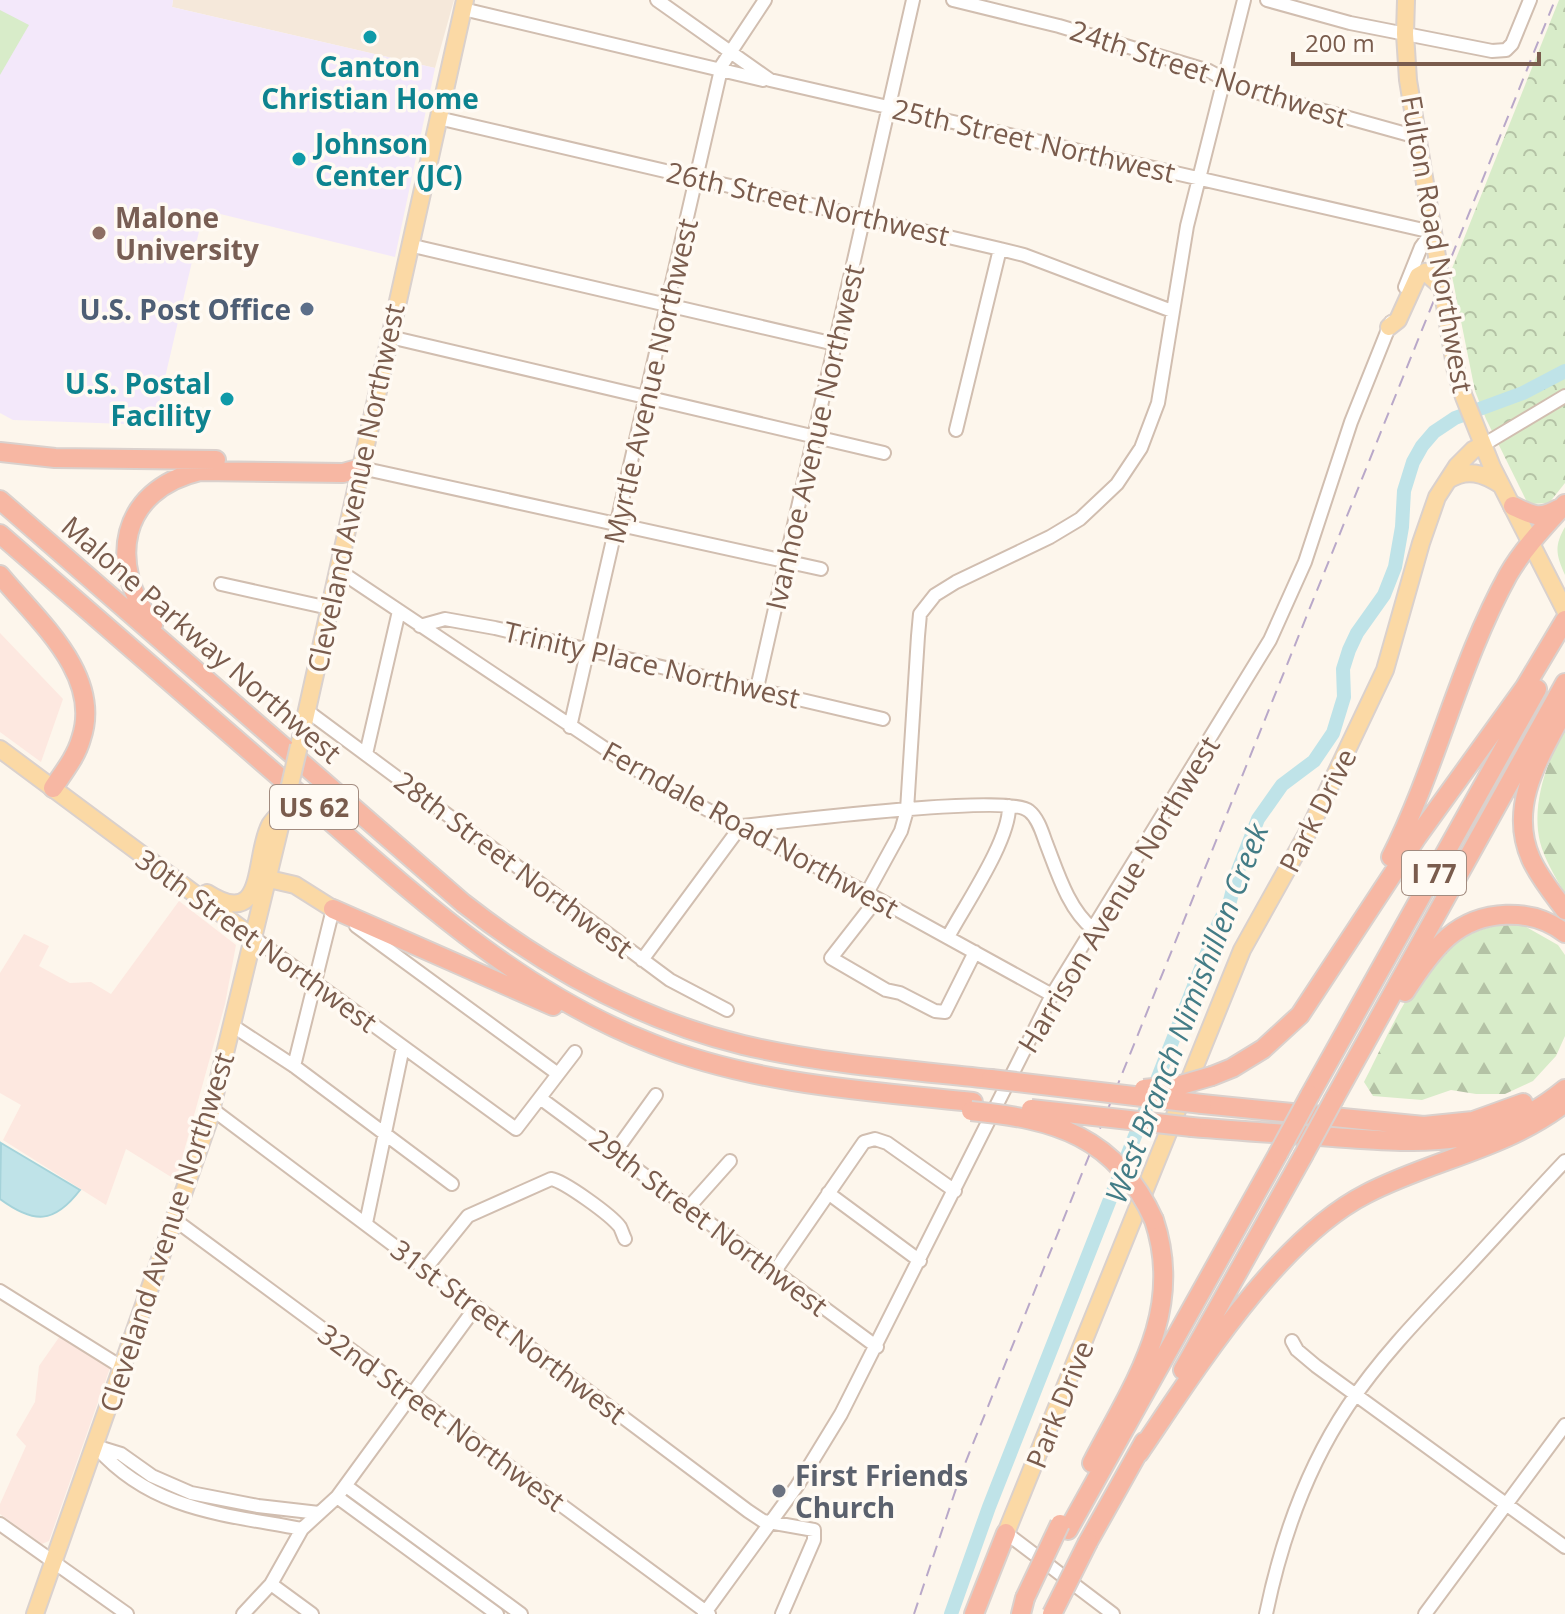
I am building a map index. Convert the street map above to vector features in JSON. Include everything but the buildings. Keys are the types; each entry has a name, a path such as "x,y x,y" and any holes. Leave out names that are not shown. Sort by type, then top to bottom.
{"highway":[{"path":"0,452 55,458 344,461 361,468"},
{"path":"180,658 139,604 129,579 126,556 129,531 147,499 171,480 200,471 343,473 361,468"},
{"name":"Malone Parkway Northwest","path":"0,500 463,903 525,948 591,987 647,1012 742,1044 837,1062 1065,1087"},
{"path":"1513,506 1532,515 1546,516 1564,504"},
{"path":"1352,935 1418,801 1508,575 1564,504"},
{"name":"Malone Parkway Northwest","path":"0,534 454,927 528,980 591,1015 653,1044 706,1061 796,1081 836,1095 972,1106"},
{"path":"0,575 69,660 79,676 84,693 86,717 81,740 53,788"},
{"path":"1065,1087 1151,1089 1181,1085 1212,1076 1254,1055 1292,1023 1314,996 1431,816 1559,643 1565,620"},
{"name":"I 77","path":"1026,1608 1064,1527 1278,1154 1559,643"},
{"name":"I 77","path":"1052,1614 1155,1418 1565,683"},
{"path":"1565,709 1530,778 1522,815 1524,840 1530,857 1565,910"},
{"path":"333,909 589,1022 653,1044"},
{"path":"1336,1094 1363,1063 1412,982 1444,941 1457,930 1490,916 1515,914 1539,919 1565,933"},
{"path":"1065,1087 1202,1104 1401,1124 1442,1125 1502,1113 1528,1100 1565,1074"},
{"path":"972,1106 1192,1127 1407,1142 1446,1141 1485,1133 1511,1123 1532,1113 1565,1089"},
{"path":"1139,1453 1212,1347 1288,1255 1321,1225 1352,1202 1399,1178 1494,1145 1565,1103"},
{"path":"972,1106 1061,1126 1089,1141 1127,1174 1140,1192 1154,1220 1162,1249 1165,1280 1156,1331 1064,1527"},
{"path":"1238,1130 1420,1151 1457,1148 1516,1133"},
{"path":"974,1614 1006,1533"}],"main road":[{"name":"Fulton Road Northwest","path":"1406,0 1408,80 1455,365 1464,397 1501,485 1565,610"},
{"name":"Cleveland Avenue Northwest","path":"35,1614 212,1109 269,879 464,4"},
{"path":"1389,327 1398,320 1418,276 1425,272 1441,286"},
{"name":"Park Drive","path":"1006,1533 1242,950 1309,830 1385,670 1430,514 1446,481 1481,440"},
{"path":"1446,481 1469,472 1501,485"},
{"name":"30th Street Northwest","path":"0,749 254,938"},
{"path":"180,883 201,888 228,903 248,899 254,888 270,825 286,803"},
{"path":"269,879 295,885 333,909"}],"street":[{"name":"25th Street Northwest","path":"657,0 770,80 1432,232"},
{"name":"Myrtle Avenue Northwest","path":"570,727 721,70 729,52 765,0"},
{"name":"Ivanhoe Avenue Northwest","path":"757,688 913,0"},
{"name":"24th Street Northwest","path":"953,0 1059,26 1209,71 1241,88 1417,137"},
{"path":"975,952 945,1012 935,1011 900,993 886,990 831,958 872,896 907,810 920,614 945,588 1066,528 1091,510 1117,484 1135,459 1153,420 1162,384 1187,226 1244,0"},
{"path":"1267,0 1350,23 1492,51 1506,50 1516,37 1530,0"},
{"path":"464,4 759,80 770,80"},
{"name":"26th Street Northwest","path":"438,118 1024,255 1172,311"},
{"name":"Harrison Avenue Northwest","path":"706,1613 823,1445 877,1347 1052,995 1270,640 1300,573 1351,422 1421,247 1432,232"},
{"path":"409,245 835,344"},
{"path":"956,430 1000,249"},
{"path":"390,337 884,453"},
{"path":"1481,440 1565,396"},
{"path":"361,468 821,569"},
{"name":"Ferndale Road Northwest","path":"338,570 658,784 1052,995"},
{"path":"221,584 329,608"},
{"path":"366,754 399,611"},
{"name":"Trinity Place Northwest","path":"420,626 445,619 589,649 883,719"},
{"name":"28th Street Northwest","path":"306,710 670,980 727,1010"},
{"path":"948,937 1002,836 1009,806"},
{"path":"642,960 741,826 907,810 1024,807 1031,812 1077,911 1093,929"},
{"path":"294,1066 333,909 558,1074"},
{"name":"30th Street Northwest","path":"254,938 516,1129 540,1098"},
{"path":"233,1026 294,1066 452,1184"},
{"path":"366,1223 403,1047"},
{"path":"540,1098 575,1052"},
{"path":"615,1152 656,1095"},
{"name":"29th Street Northwest","path":"540,1098 877,1347"},
{"name":"31st Street Northwest","path":"212,1109 748,1511 771,1522 811,1528 815,1532 814,1540 782,1614"},
{"path":"775,1271 859,1147 875,1139 899,1150 955,1191"},
{"path":"689,1207 730,1161"},
{"path":"1266,1614 1280,1554 1295,1511 1319,1457 1356,1395 1424,1313 1565,1161"},
{"path":"426,1268 468,1216 551,1179 588,1200 620,1227 625,1239"},
{"path":"828,1193 920,1261"},
{"name":"32nd Street Northwest","path":"175,1220 706,1613"},
{"path":"0,1291 123,1368"},
{"path":"243,1614 271,1584 302,1529 342,1491 475,1308"},
{"path":"1292,1341 1302,1354 1356,1395 1565,1547"},
{"path":"1425,1614 1565,1425"},
{"path":"95,1446 121,1454 166,1483 191,1493 319,1513"},
{"path":"95,1446 113,1466 160,1497 184,1506 302,1529"},
{"path":"160,1497 166,1483"},
{"path":"342,1491 497,1614"},
{"path":"342,1491 521,1614"},
{"path":"0,1524 127,1614"},
{"path":"1006,1533 1113,1614"},
{"path":"271,1584 312,1614"}],"shaded area":[{"name":"Malone University","path":"0,0 173,0 172,7 435,68 395,257 204,210 154,425 13,420 0,413"},
{"path":"173,0 454,0 435,68 172,7"},
{"path":"0,633 63,699 41,762 0,732"},
{"path":"179,901 236,945 225,1004 176,1180 126,1149 106,1205 3,1140 21,1105 0,1093 0,973 24,934 49,946 39,966 70,983 91,982 111,994"},
{"path":"60,1336 110,1368 49,1541 42,1544 0,1514 0,1504 26,1446 16,1435 35,1402 39,1366"}],"green space":[{"path":"1559,0 1565,0 1565,483 1549,503 1528,504 1475,391 1451,271"},
{"path":"0,10 29,25 0,75"},
{"path":"1565,527 1565,575 1558,551"},
{"path":"1565,728 1565,893 1542,848 1538,813 1542,783"},
{"path":"1521,924 1558,945 1565,955 1565,1036 1556,1056 1533,1081 1505,1094 1451,1090 1422,1100 1373,1096 1364,1082 1397,1015 1426,972 1443,953 1462,939 1488,928"}],"water":[{"path":"1,1143 80,1190 61,1209 43,1217 12,1207 0,1199"}],"waterway":[{"name":"West Branch Nimishillen Creek","path":"951,1614 989,1507 1230,901 1237,873 1258,819 1282,785 1314,761 1333,733 1344,697 1343,669 1349,650 1384,595 1395,567 1404,491 1413,462 1434,432 1455,418 1523,393 1565,371"}],"railway":[{"path":"914,1614 962,1471 1555,0"}],"place":[{"name":"Canton Christian Home","path":"370,37"},
{"name":"Johnson Center (JC)","path":"299,159"},
{"name":"Malone University","path":"99,233"},
{"name":"U.S. Post Office","path":"307,309"},
{"name":"U.S. Postal Facility","path":"227,399"},
{"name":"First Friends Church","path":"779,1491"}]}
